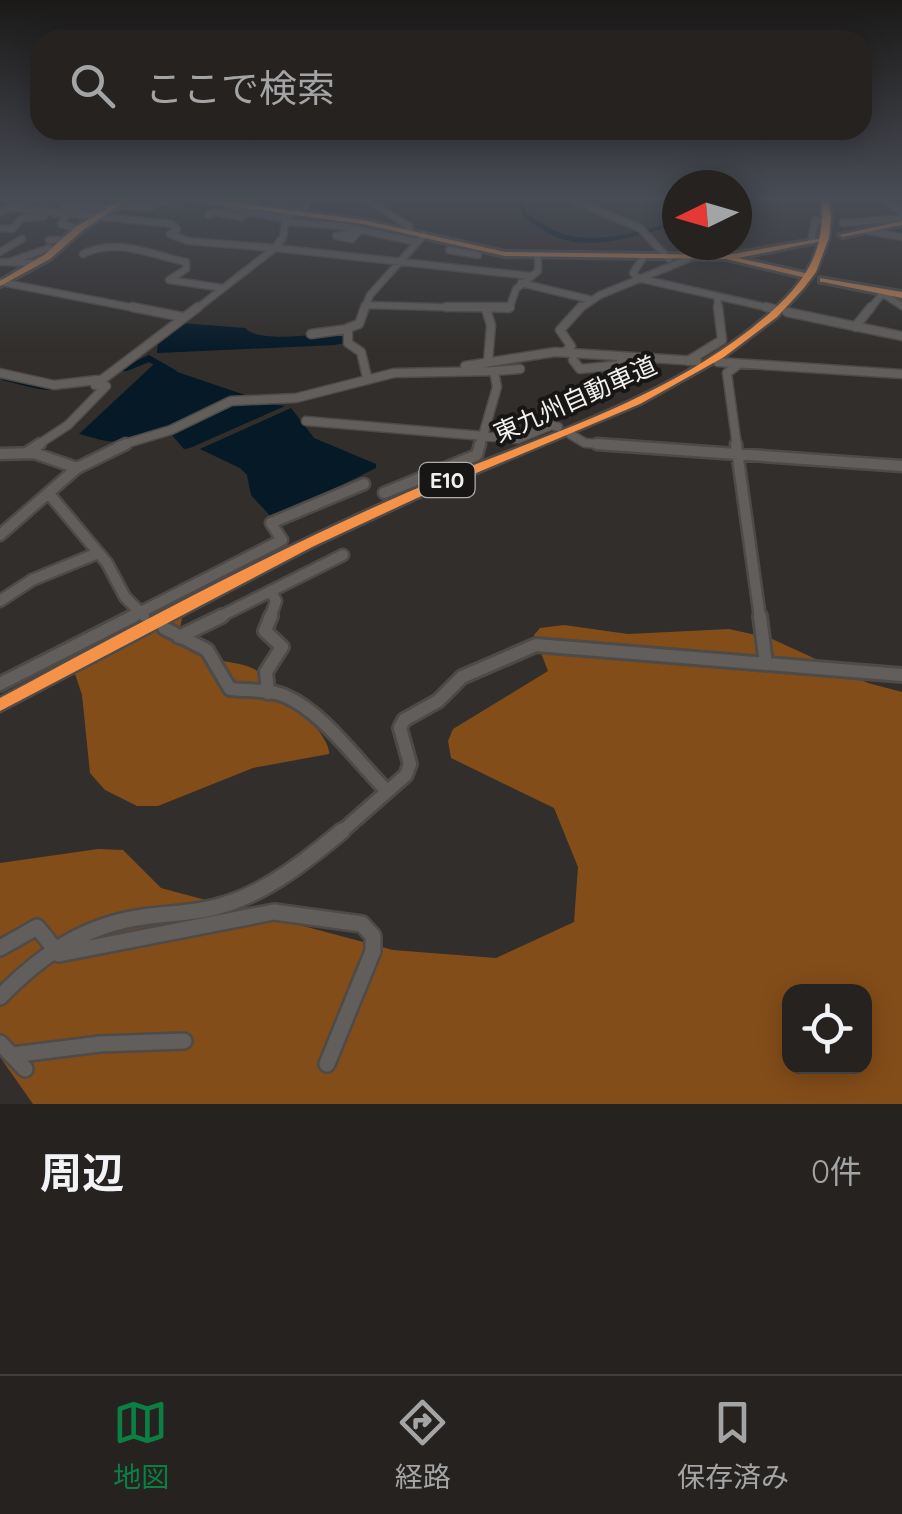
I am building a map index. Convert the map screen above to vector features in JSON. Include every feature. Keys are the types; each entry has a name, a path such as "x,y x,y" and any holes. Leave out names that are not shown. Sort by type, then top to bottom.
{"highway":[{"name":"東九州自動車道","path":"0,706 302,546 621,406 722,352 783,307 812,271 820,252"}],"main road":[{"path":"1,282 53,252"},
{"path":"505,252 538,257 662,259"},
{"path":"739,260 802,275"},
{"path":"823,280 902,295"}],"street":[{"path":"5,262 28,252"},
{"path":"83,254 86,252"},
{"path":"137,252 186,262 186,268 169,280 224,288"},
{"path":"28,452 68,425 103,383 122,373 116,372 147,351 163,331 271,252"},
{"path":"317,252 530,276"},
{"path":"311,334 359,324 365,305 408,252"},
{"path":"456,252 478,255"},
{"path":"365,305 509,309 522,283 538,271 538,257"},
{"path":"643,258 633,275 643,280 774,309"},
{"path":"564,352 571,346 561,333 562,325 592,300 686,260"},
{"path":"5,262 37,264"},
{"path":"1,282 183,317"},
{"path":"522,283 592,300"},
{"path":"854,327 883,293 902,306"},
{"path":"0,535 77,468 116,446 171,430 231,401 296,398 366,377 491,367 564,352 693,361 722,340 717,296"},
{"path":"384,493 477,456 497,386 491,367 491,325 486,309"},
{"path":"787,312 902,336"},
{"path":"348,329 348,343 359,346 364,353 366,377"},
{"path":"573,360 580,368 621,365 621,356"},
{"path":"718,362 902,374"},
{"path":"738,364 727,373 766,664"},
{"path":"491,367 520,370"},
{"path":"0,372 54,385 103,383"},
{"path":"306,422 518,438 552,424 558,428"},
{"path":"570,434 584,443 902,466"},
{"path":"0,454 28,452 77,468"},
{"path":"0,684 282,540 271,523 364,484"},
{"path":"50,495 98,553 140,614"},
{"path":"0,601 32,580 98,553"},
{"path":"179,636 343,555"},
{"path":"268,693 266,672 282,647 265,631 276,601 271,591"},
{"path":"164,628 207,650 230,690 282,694 326,721 338,742 387,792"},
{"path":"0,997 27,968 54,948 113,922 228,904 284,878 406,775 410,764 400,740 404,720 438,701 462,677 536,645 902,675"},
{"path":"0,948 37,928 59,954 274,912 362,924 372,936 373,950 327,1064"},
{"path":"6,1049 184,1041"},
{"path":"6,1049 25,1069"}],"shaded area":[{"path":"174,603 184,609 178,637 185,646 202,657 244,665 263,675 312,722 329,754 253,768 158,806 137,806 105,790 90,773 82,695 72,665 79,640 88,630 147,604"},
{"path":"564,625 628,634 729,629 770,638 868,683 902,692 902,1104 33,1104 0,1057 0,863 98,849 123,850 161,888 393,950 496,958 574,922 578,867 554,808 451,758 448,741 453,729 548,671 534,635 540,628"}],"water":[{"path":"181,323 245,328 277,337 344,330 344,343 157,353 158,342"},
{"path":"154,364 245,395 135,440 113,442 79,434"},
{"path":"239,400 285,406 190,448 184,449 171,434"},
{"path":"291,408 314,438 376,464 376,468 273,519 251,495 247,475 240,468 200,449"}],"waterway":[{"path":"124,369 149,358 172,371"},
{"path":"5,378 44,387 64,387"}]}
